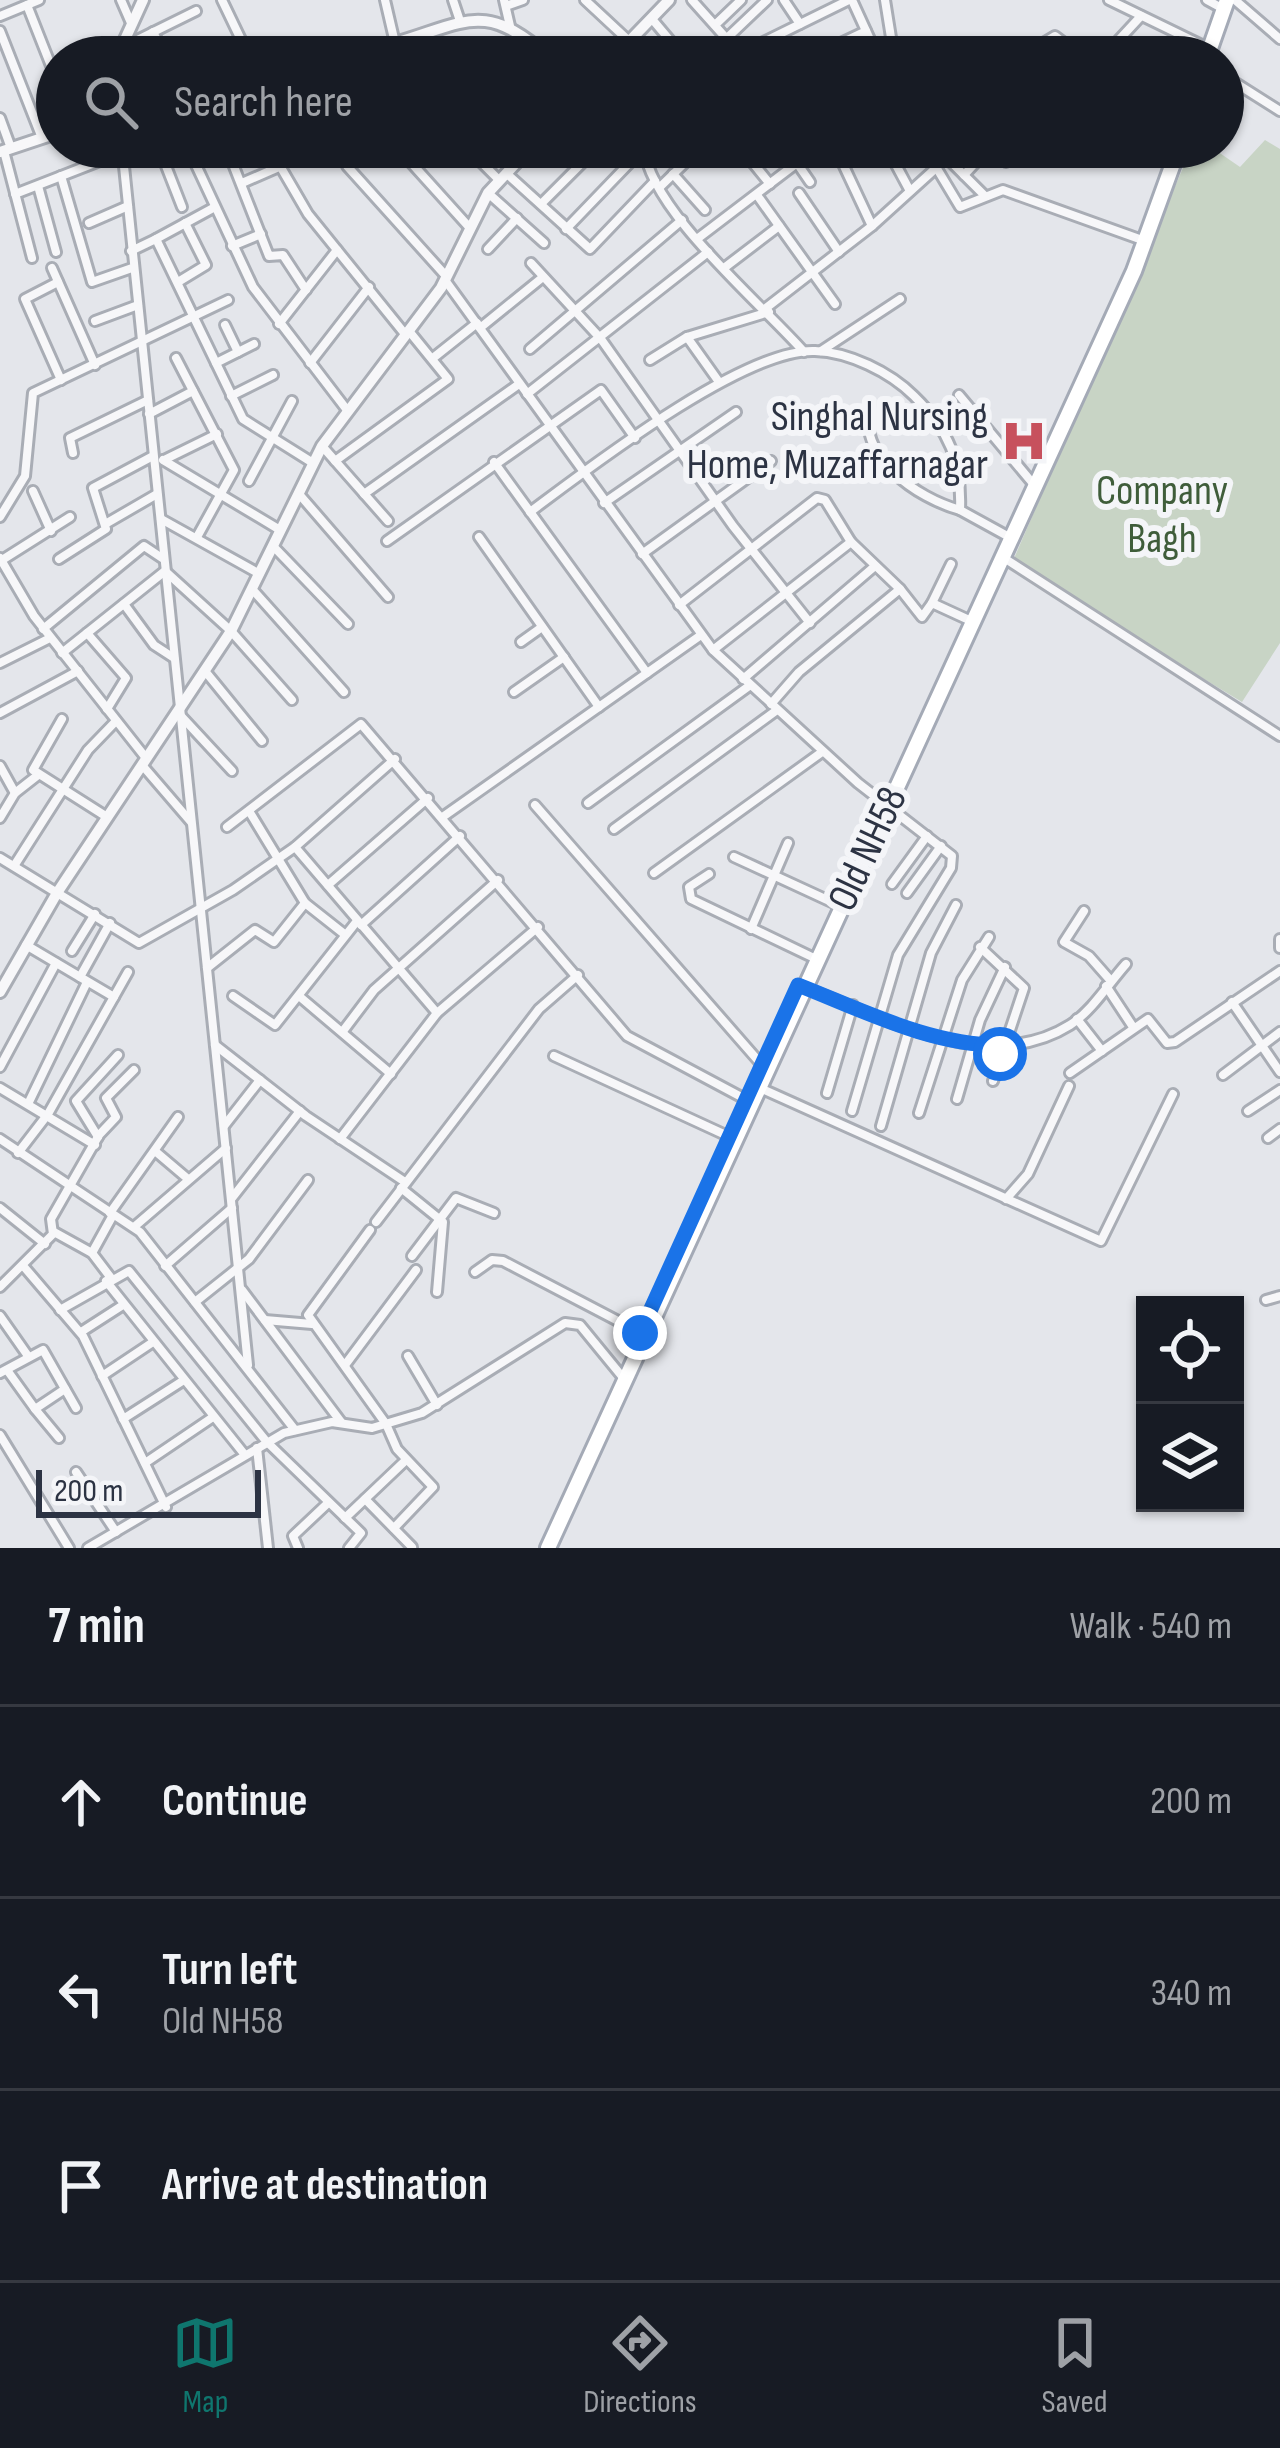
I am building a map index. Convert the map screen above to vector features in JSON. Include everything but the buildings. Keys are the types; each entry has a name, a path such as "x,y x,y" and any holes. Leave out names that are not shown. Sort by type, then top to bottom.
{"main road":[{"path":"1211,36 1221,1"},
{"name":"Old NH58","path":"623,1378 762,1065 1034,485 1144,240 1168,168"},
{"name":"Old NH58","path":"973,616 1010,538"},
{"name":"Old NH58","path":"545,1548 758,1087 836,904 885,806"}],"street":[{"path":"0,16 39,0"},
{"path":"122,0 132,24"},
{"path":"126,36 143,0"},
{"path":"222,0 239,36"},
{"path":"385,0 393,36"},
{"path":"453,0 460,18"},
{"path":"509,26 505,3 524,0"},
{"path":"586,0 624,36"},
{"path":"634,36 669,0"},
{"path":"692,0 724,36"},
{"path":"715,26 741,0"},
{"path":"728,36 767,0"},
{"path":"784,0 800,24"},
{"path":"777,36 850,0 869,36"},
{"path":"885,0 891,36"},
{"path":"1108,0 1177,36"},
{"path":"1221,1 1280,39"},
{"path":"27,4 39,36"},
{"path":"145,36 196,11"},
{"path":"413,36 460,18 483,16 522,36"},
{"path":"1122,36 1141,16"},
{"path":"652,19 666,36"},
{"path":"855,36 866,31"},
{"path":"0,32 36,124"},
{"path":"152,32 154,36"},
{"path":"1244,88 1280,111"},
{"path":"0,118 32,258"},
{"path":"5,151 36,141"},
{"path":"15,194 80,168"},
{"path":"124,168 248,1365"},
{"path":"167,168 182,207"},
{"path":"197,168 232,246 279,324 347,410"},
{"path":"235,168 269,256 281,253 305,290"},
{"path":"242,183 276,168"},
{"path":"281,168 337,250 447,373 446,381 335,461"},
{"path":"349,168 447,279 713,650 822,752 952,856 951,868 908,933 852,1112"},
{"path":"416,168 469,227"},
{"path":"492,168 590,249 679,168"},
{"path":"0,992 57,893 231,632 322,446 447,279 469,227 508,168"},
{"path":"541,204 577,168"},
{"path":"566,229 624,168"},
{"path":"652,168 682,220 708,252 804,352"},
{"path":"757,168 770,184"},
{"path":"698,239 770,184 782,168"},
{"path":"800,168 810,182"},
{"path":"845,168 872,226"},
{"path":"898,168 910,191"},
{"path":"650,360 687,337 767,310 936,168 960,207 1003,190 1144,240"},
{"path":"958,168 984,195"},
{"path":"964,175 970,168"},
{"path":"673,174 705,210"},
{"path":"61,176 92,282 132,268"},
{"path":"38,185 56,252"},
{"path":"799,193 838,252"},
{"path":"488,194 544,244"},
{"path":"757,194 835,304"},
{"path":"89,223 128,206"},
{"path":"131,251 215,207"},
{"path":"488,249 517,218"},
{"path":"530,349 682,220"},
{"path":"178,282 206,265 185,223"},
{"path":"724,268 779,226"},
{"path":"232,246 261,234"},
{"path":"156,239 247,424 313,463"},
{"path":"279,324 337,250"},
{"path":"526,394 708,252"},
{"path":"531,263 601,339 751,549 810,623"},
{"path":"52,268 95,365"},
{"path":"433,358 543,277"},
{"path":"58,282 26,299 62,380"},
{"path":"310,363 369,287"},
{"path":"820,351 900,299"},
{"path":"0,517 26,473 31,395 228,300"},
{"path":"95,321 138,305"},
{"path":"225,325 238,352"},
{"path":"687,337 719,382"},
{"path":"216,363 254,344"},
{"path":"530,512 719,382 804,352 820,351 891,377 932,414 960,467 960,510"},
{"path":"176,358 234,470 197,537"},
{"path":"231,396 273,375"},
{"path":"364,494 519,384"},
{"path":"387,541 601,390 635,438"},
{"path":"149,414 194,392"},
{"path":"959,395 1034,485"},
{"path":"73,453 72,436 148,400"},
{"path":"249,481 292,400"},
{"path":"870,404 870,435 904,482 932,502 960,510 1010,538"},
{"path":"604,503 736,412"},
{"path":"107,523 92,496 93,488 217,434"},
{"path":"322,446 388,521"},
{"path":"157,460 280,530"},
{"path":"642,554 770,461"},
{"path":"494,462 647,673"},
{"path":"33,491 51,531"},
{"path":"59,559 157,494"},
{"path":"298,494 388,597"},
{"path":"679,605 820,497 851,542 922,616 950,563"},
{"path":"70,517 1,559 46,634 191,823"},
{"path":"159,518 259,573"},
{"path":"479,537 599,707"},
{"path":"713,650 851,542"},
{"path":"0,663 46,634 144,546 164,559"},
{"path":"273,546 348,624"},
{"path":"1004,558 1280,736"},
{"path":"588,803 746,682 875,566"},
{"path":"165,571 231,632 292,700"},
{"path":"62,653 165,571"},
{"path":"251,588 344,692"},
{"path":"168,605 184,589"},
{"path":"614,829 774,707 799,672 900,590"},
{"path":"932,603 973,616"},
{"path":"124,604 154,644 174,658"},
{"path":"521,642 542,627"},
{"path":"87,633 126,678 107,709"},
{"path":"444,816 700,635"},
{"path":"514,692 564,657"},
{"path":"0,712 78,671"},
{"path":"205,671 262,741"},
{"path":"179,711 232,771"},
{"path":"62,719 34,764 38,775 107,817"},
{"path":"116,721 98,736 5,864 139,943 295,847 394,759"},
{"path":"227,827 358,724 444,816 636,1043 747,1100"},
{"path":"654,873 822,752"},
{"path":"0,766 15,794"},
{"path":"0,818 15,794 38,775"},
{"path":"328,885 428,798"},
{"path":"535,805 762,1065"},
{"path":"249,811 281,856 305,902 343,934"},
{"path":"233,996 272,1025 343,934 460,836"},
{"path":"892,884 927,836"},
{"path":"751,929 788,843"},
{"path":"295,847 437,1013"},
{"path":"907,893 941,847"},
{"path":"734,857 836,904"},
{"path":"709,874 689,887 688,897 812,957"},
{"path":"344,1031 398,967 498,880"},
{"path":"207,968 253,931 274,942 305,902"},
{"path":"881,1126 932,953 956,905"},
{"path":"1084,910 1064,942 1089,956 1133,1028"},
{"path":"72,951 94,914"},
{"path":"29,1102 110,923"},
{"path":"340,1139 437,1013 538,927"},
{"path":"919,1113 940,1038 980,946 989,937"},
{"path":"1280,939 1280,948"},
{"path":"26,946 114,997"},
{"path":"980,946 1024,988 993,1081"},
{"path":"0,1067 56,963"},
{"path":"801,986 940,1038 972,1046 1004,1045 1041,1039 1077,1019 1126,964"},
{"path":"957,1099 972,1046 1005,967"},
{"path":"1070,1073 1150,1020 1171,1044 1280,971"},
{"path":"18,1153 48,1114 128,972"},
{"path":"394,1528 433,1489 406,1460 386,1424 308,1316 539,1009 578,975"},
{"path":"299,996 391,1074"},
{"path":"1232,1002 1280,1072"},
{"path":"827,1093 853,1005"},
{"path":"1077,1019 1102,1051"},
{"path":"1223,1075 1280,1031"},
{"path":"214,1044 440,1218 444,1228 437,1292"},
{"path":"97,1141 76,1101 118,1055"},
{"path":"554,1056 730,1137"},
{"path":"134,1070 106,1098 116,1117 51,1220 54,1232 92,1253 123,1305 245,1455"},
{"path":"224,1126 260,1080"},
{"path":"1006,1199 1028,1174 1069,1086"},
{"path":"758,1087 1104,1240 1173,1094"},
{"path":"0,1088 97,1141"},
{"path":"1247,1111 1280,1090"},
{"path":"165,1266 232,1202 300,1111"},
{"path":"92,1253 111,1214 178,1117"},
{"path":"1268,1138 1280,1129"},
{"path":"0,1139 134,1227 295,1430"},
{"path":"134,1227 226,1148"},
{"path":"155,1151 188,1179"},
{"path":"195,1302 238,1269 308,1180"},
{"path":"412,1256 459,1197 494,1213"},
{"path":"0,1208 45,1244"},
{"path":"0,1287 25,1268 54,1232"},
{"path":"475,1272 499,1259 640,1333"},
{"path":"25,1268 80,1332 166,1507"},
{"path":"345,1365 416,1270"},
{"path":"60,1310 124,1271 133,1274 262,1444 362,1534 350,1548"},
{"path":"242,1289 342,1423"},
{"path":"1267,1300 1280,1296"},
{"path":"80,1332 123,1305"},
{"path":"0,1316 28,1356"},
{"path":"263,1320 312,1324"},
{"path":"88,1548 166,1507 262,1444 295,1430 342,1423 372,1428 437,1406 570,1321 580,1325 623,1378"},
{"path":"103,1376 153,1342"},
{"path":"59,1438 4,1371 43,1350 76,1408"},
{"path":"408,1356 437,1406"},
{"path":"123,1419 184,1380"},
{"path":"35,1408 65,1389"},
{"path":"145,1463 213,1417"},
{"path":"0,1436 68,1548"},
{"path":"262,1444 268,1548"},
{"path":"344,1518 406,1460"},
{"path":"76,1472 116,1532"},
{"path":"365,1499 412,1547"},
{"path":"298,1548 292,1535 328,1503"}],"green space":[{"name":"Company Bagh","path":"1265,140 1280,149 1280,643 1242,702 1012,563 1183,168 1244,168"}],"place":[{"name":"Singhal Nursing Home, Muzaffarnagar","path":"1024,441"}],"route":[{"path":"640,1333 798,985 940,1038 972,1046 1004,1045 1000,1054"}]}
